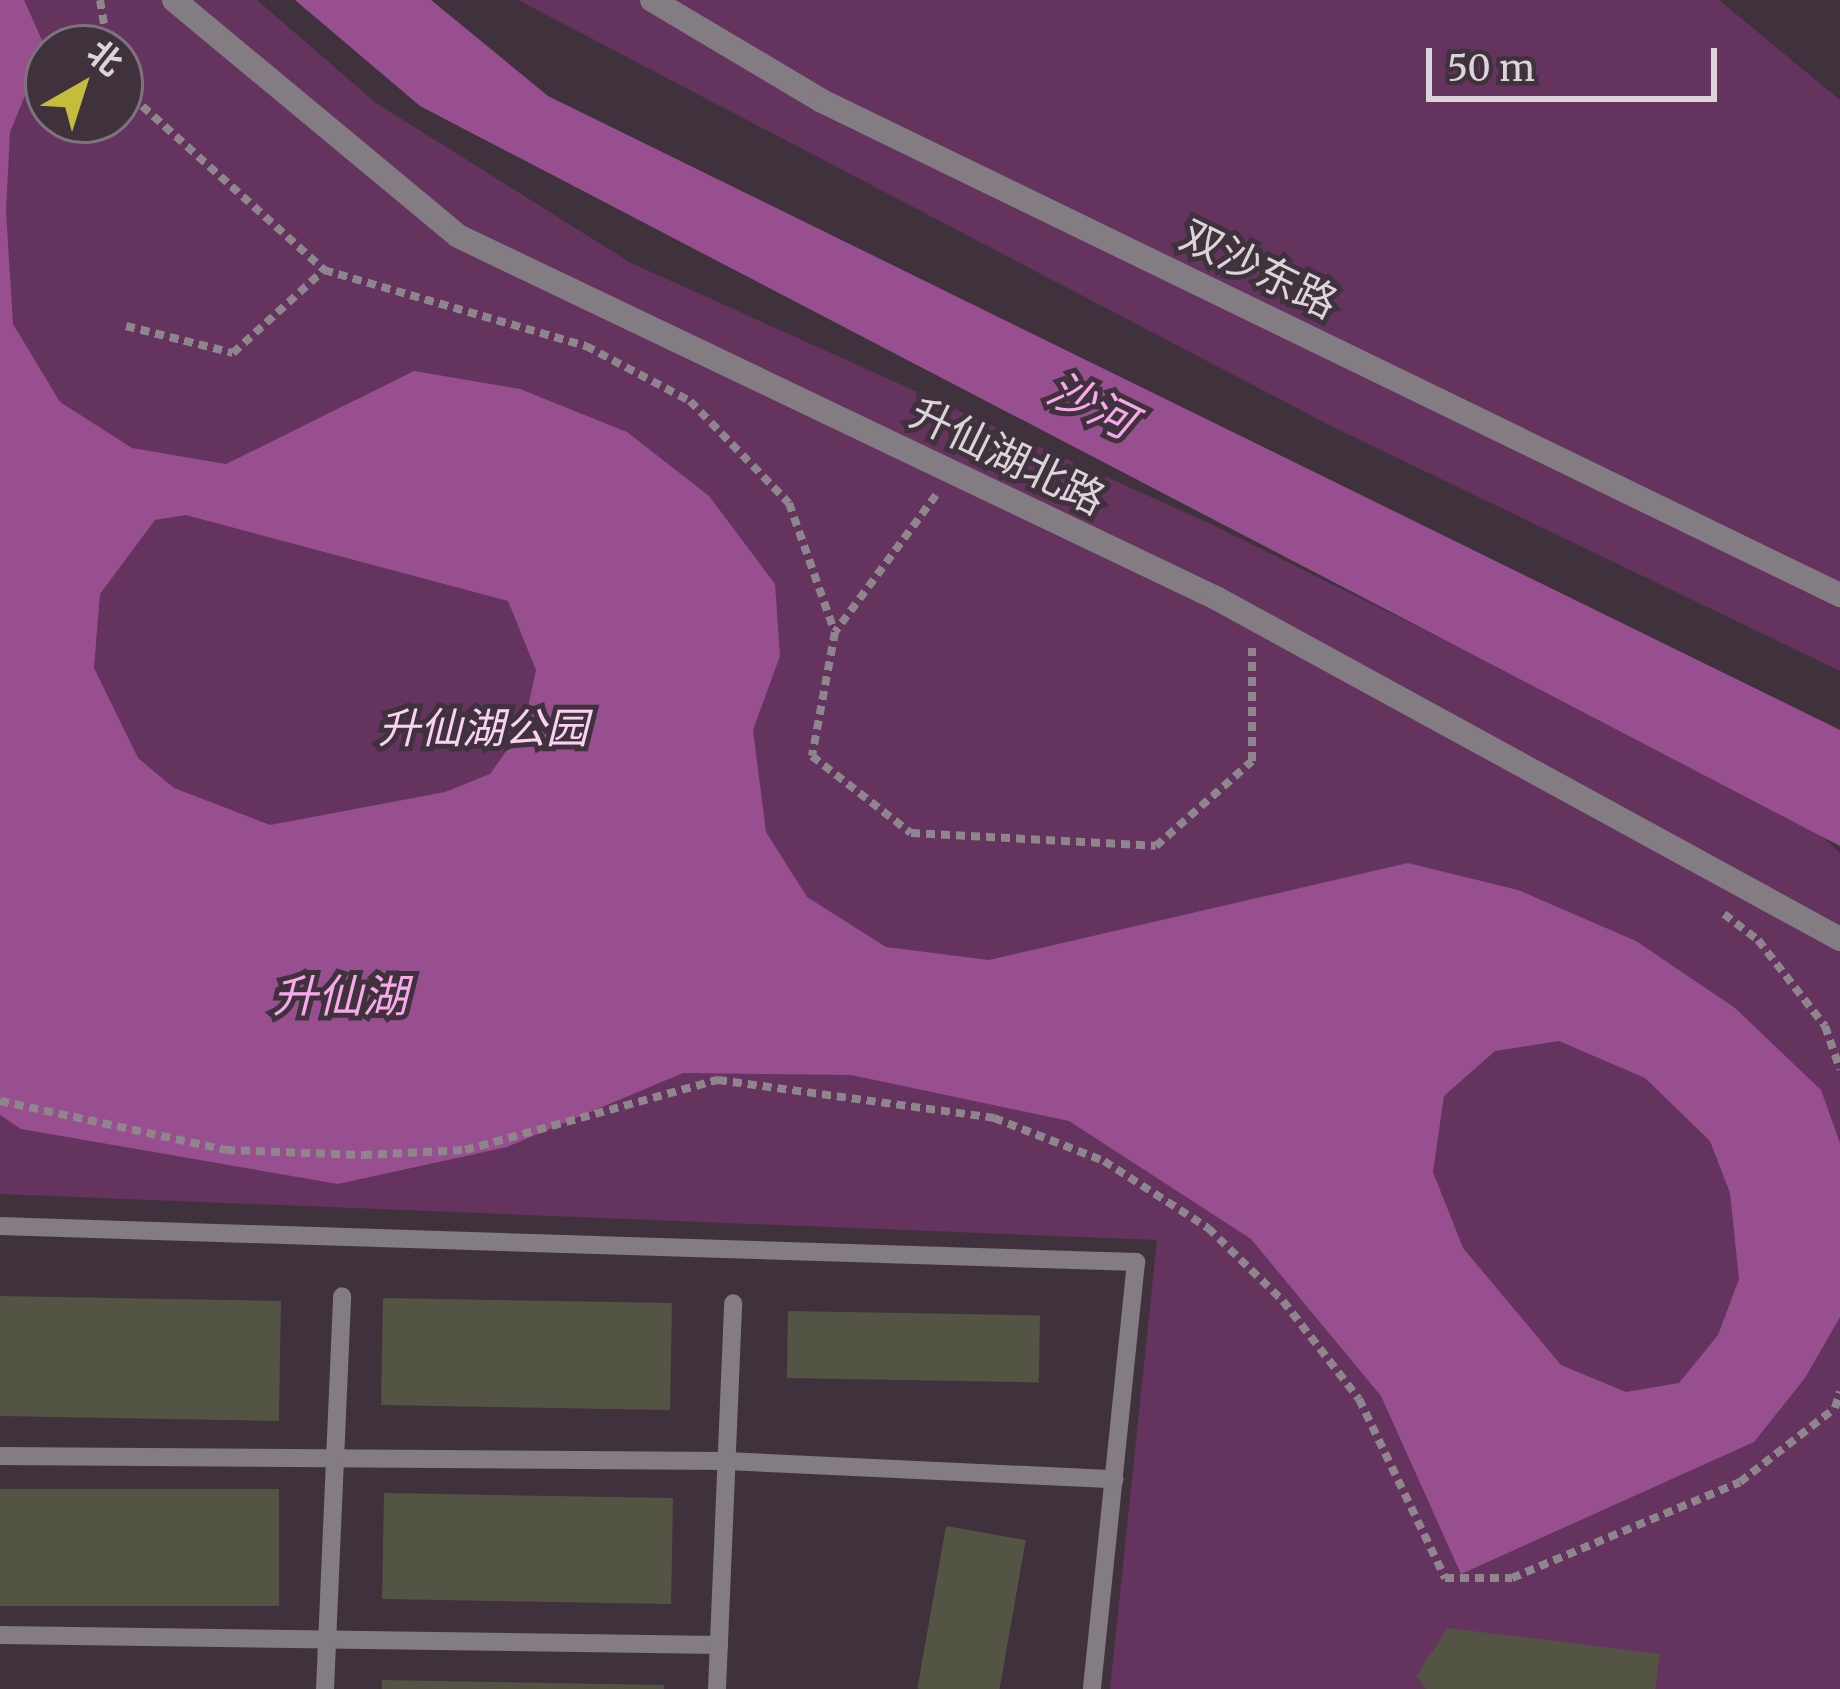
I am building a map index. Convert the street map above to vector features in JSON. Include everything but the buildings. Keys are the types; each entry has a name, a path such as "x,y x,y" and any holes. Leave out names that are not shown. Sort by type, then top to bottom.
{"street":[{"name":"升仙湖北路","path":"174,0 458,236 1260,621 1840,939"},
{"name":"双沙东路","path":"652,0 822,101 1840,595"}],"lane":[{"path":"0,1226 1136,1262 1092,1689"},
{"path":"325,1689 328,1459 342,1297"},
{"path":"717,1689 733,1303"},
{"path":"0,1456 727,1462 1115,1479"},
{"path":"0,1635 326,1635 719,1645"}],"path":[{"path":"144,108 324,270 586,346 691,401 789,502 835,632"},
{"path":"126,326 233,353 324,270"},
{"path":"953,472 835,632 812,756 911,833 1156,846 1252,761 1252,640 1270,650"},
{"path":"1706,900 1758,940 1825,1026 1840,1069"}],"green space":[{"name":"升仙湖公园","path":"0,0 257,0 376,103 631,263 1211,524 1801,817 1840,853 1840,1689 1110,1689 1157,1240 0,1194"},
{"path":"518,0 1719,0 1840,100 1840,671 1333,427"}],"water":[{"name":"升仙湖","path":"0,0 24,0 35,24 24,24 24,98 10,132 6,211 13,324 60,402 132,448 226,464 414,371 520,389 627,432 709,496 775,584 780,656 753,730 766,832 807,897 886,947 989,960 1408,863 1518,890 1636,941 1735,1008 1821,1090 1840,1143 1840,1317 1805,1378 1754,1442 1461,1574 1381,1396 1251,1239 1069,1121 851,1075 683,1073 507,1147 338,1184 21,1129 0,1115","holes":["186,515 508,601 536,670 524,726 490,774 445,792 270,825 174,788 138,758 94,668 100,594 155,520","1559,1041 1645,1078 1710,1141 1730,1193 1739,1279 1718,1335 1679,1383 1626,1392 1561,1365 1463,1248 1433,1172 1444,1096 1495,1051"]},
{"name":"沙河","path":"295,0 431,0 548,96 1840,730 1840,846 420,106"}]}
